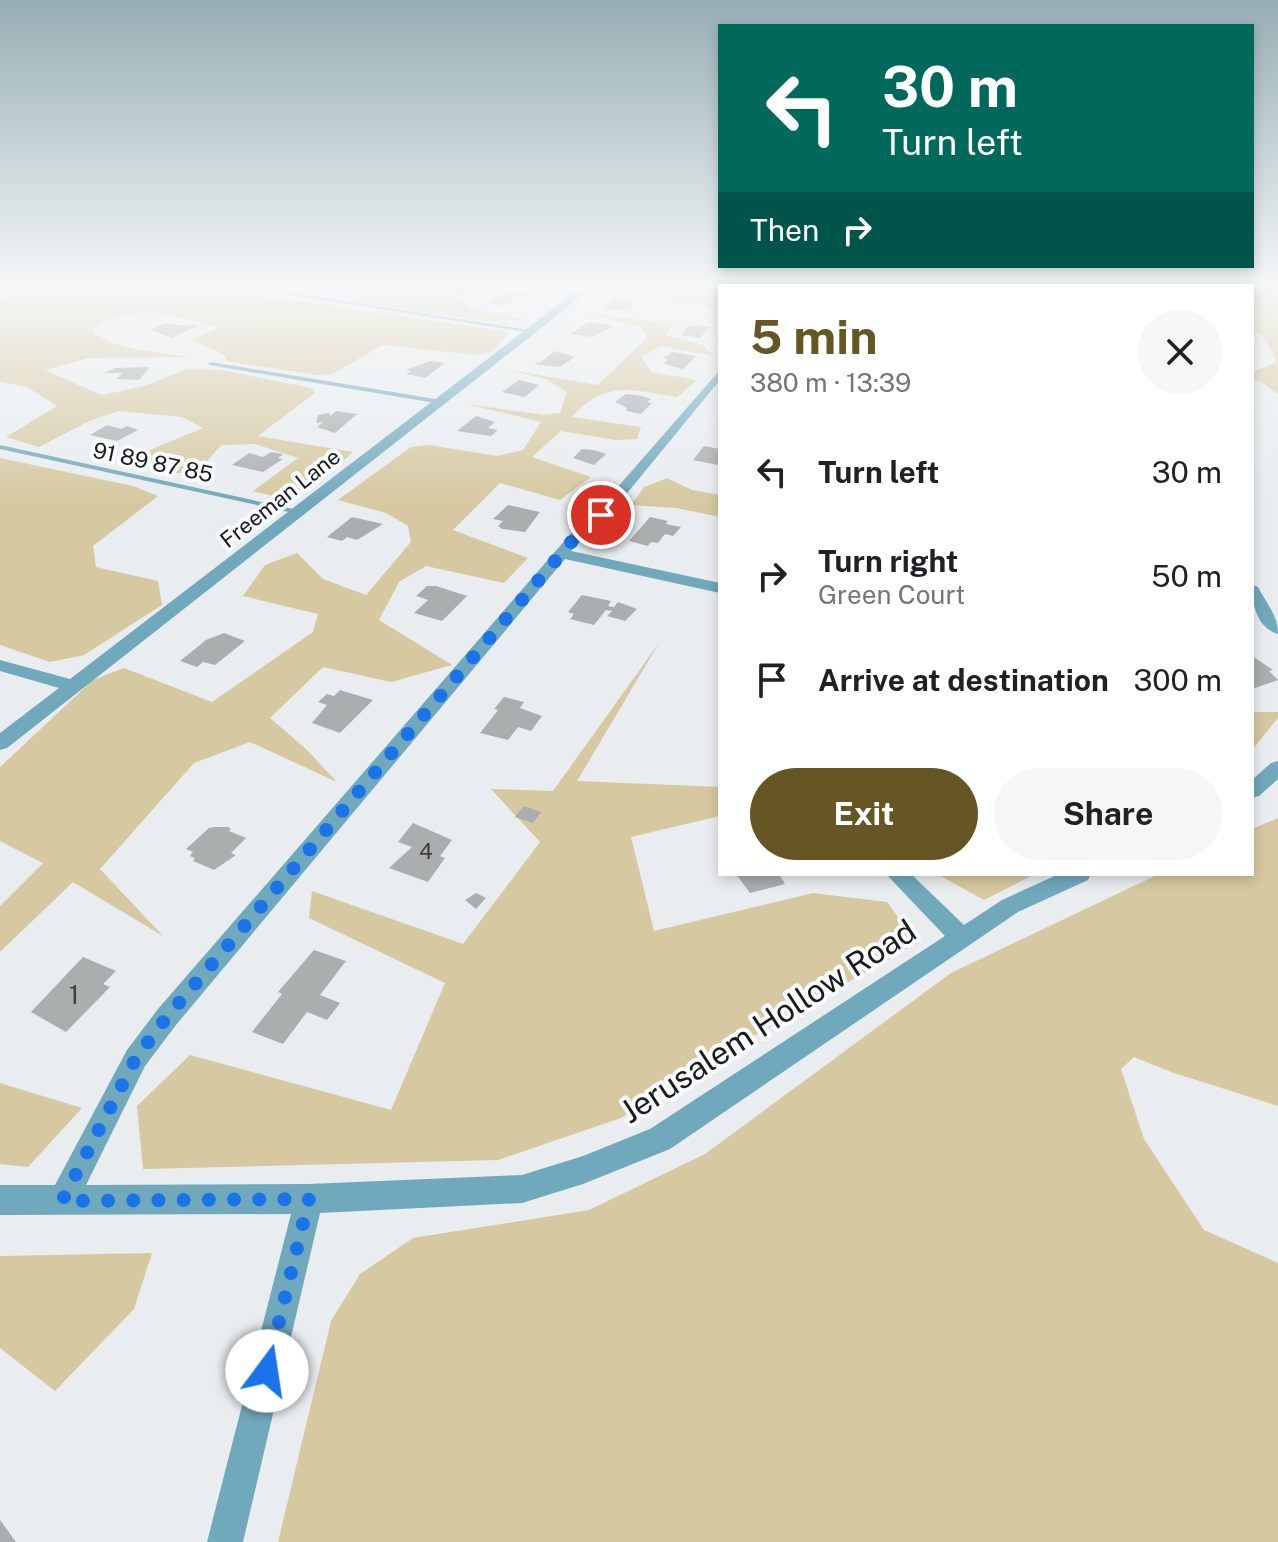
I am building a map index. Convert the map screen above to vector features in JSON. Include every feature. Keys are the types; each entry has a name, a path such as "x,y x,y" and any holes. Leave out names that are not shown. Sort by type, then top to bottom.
{"street":[{"name":"Freeman Lane","path":"0,743 495,360"},
{"path":"62,1201 136,1058 167,1017 718,375"},
{"path":"562,554 718,588"},
{"path":"1254,597 1278,629"},
{"path":"0,665 73,686"},
{"path":"1254,789 1278,768"},
{"path":"899,876 961,937"},
{"name":"Jerusalem Hollow Road","path":"0,1200 309,1199 522,1189 583,1170 660,1139 961,937 1010,906 1076,876"},
{"path":"225,1542 309,1199"}],"lane":[{"path":"211,364 441,402"},
{"name":"91 89 87 85","path":"0,447 298,512"}],"shaded area":[{"path":"0,360 82,360 45,370 101,395 145,386 186,369 220,370 312,388 315,393 258,436 353,452 318,483 281,498 253,491 298,458 255,444 221,445 197,473 169,473 133,457 203,428 182,417 118,411 87,422 39,447 6,437 57,406 27,387 0,382"},
{"path":"357,360 332,374 316,375 226,361"},
{"path":"624,360 643,360 651,372 697,380 677,397 620,390 596,397 572,417 641,427 637,439 616,440 561,431 532,457 591,477 560,500 500,483 453,530 528,558 504,583 426,566 399,582 379,620 452,665 391,682 323,667 270,718 306,749 337,782 250,742 194,763 100,869 163,936 73,882 0,952 0,906 43,863 0,841 0,767 93,680 124,668 212,702 313,632 318,614 243,596 265,565 297,553 323,579 366,595 411,542 408,526 386,513 338,500 411,447 429,445 497,456 523,450 541,422 466,404 544,415 560,413 567,392 545,379 509,370 598,385"},
{"path":"1277,362 1278,394 1254,380 1254,371"},
{"path":"0,458 133,486 158,496 93,546 96,567 158,581 162,605 84,655 50,662 0,645"},
{"path":"667,478 692,490 718,495 718,517 676,508 631,505 644,487"},
{"path":"659,643 577,781 718,787 718,816 631,837 654,931 813,893 887,902 917,943 750,1038 621,1118 498,1160 143,1169 137,1106 190,1055 391,1110 445,983 309,918 312,891 463,944 540,842 491,789 553,791"},
{"path":"1254,712 1278,712 1278,718 1254,748"},
{"path":"1278,818 1278,1106 1134,1057 1121,1069 1144,1139 1204,1230 1278,1263 1278,1542 278,1542 331,1321 360,1274 413,1238 589,1210 705,1154 951,973 1155,876 1254,876 1254,828"},
{"path":"941,876 1031,876 984,900"},
{"path":"0,1083 82,1108 28,1167 0,1164"},
{"path":"152,1253 134,1309 55,1391 0,1348 0,1256"}],"building":[{"path":"571,360 560,367 533,364"},
{"path":"667,360 692,360 683,369 664,364"},
{"path":"431,361 445,363 425,378 407,374 411,371 405,370"},
{"path":"150,367 139,380 117,379 122,373 105,373 115,368"},
{"path":"519,380 539,385 525,397 502,392"},
{"path":"626,394 651,399 647,402 652,403 641,414 626,411 627,408 615,402"},
{"path":"336,411 357,414 335,433 317,427 323,422 316,423 318,415 329,413 330,416"},
{"path":"476,416 495,422 488,428 498,430 491,436 457,431"},
{"path":"107,425 138,430 117,441 90,435"},
{"path":"704,446 718,449 718,465 693,460"},
{"path":"582,449 606,454 594,465 573,458"},
{"path":"271,452 283,454 278,458 283,459 263,472 232,465 249,453 263,457"},
{"path":"508,505 540,512 525,532 502,529 498,526 503,521 493,519"},
{"path":"352,517 383,524 357,540 347,537 342,541 327,537"},
{"path":"650,517 681,527 673,536 665,534 658,543 651,542 648,546 629,541"},
{"path":"427,586 467,596 442,621 414,613 428,600 416,596"},
{"path":"582,595 611,601 608,606 614,607 618,602 637,609 625,621 607,616 612,611 606,610 594,625 570,619 574,614 568,612"},
{"path":"224,633 245,641 215,665 203,662 197,667 180,661 206,640"},
{"path":"1254,657 1273,670 1269,671 1278,680 1255,688"},
{"path":"340,690 373,700 340,733 312,723 327,705 318,702 327,694 334,696"},
{"path":"504,697 524,702 520,708 542,716 531,731 518,727 508,740 480,733"},
{"path":"524,806 541,812 533,823 515,817"},
{"path":"413,823 452,840 440,856 445,858 428,882 389,868 412,847 398,842"},
{"path":"228,827 231,829 229,831 246,838 231,853 236,855 214,870 193,861 195,858 190,856 193,852 186,849 209,828"},
{"path":"737,876 780,876 785,884 750,893"},
{"path":"476,893 486,898 476,909 465,900"},
{"path":"314,950 346,961 320,995 340,1003 327,1020 307,1012 283,1044 252,1032 282,994 278,992"},
{"path":"83,957 116,971 103,984 110,987 66,1032 31,1012"},
{"path":"0,1520 16,1542 0,1542"}],"route":[{"path":"267,1371 309,1199 62,1201 136,1058 167,1017 578,534 601,515"}]}
